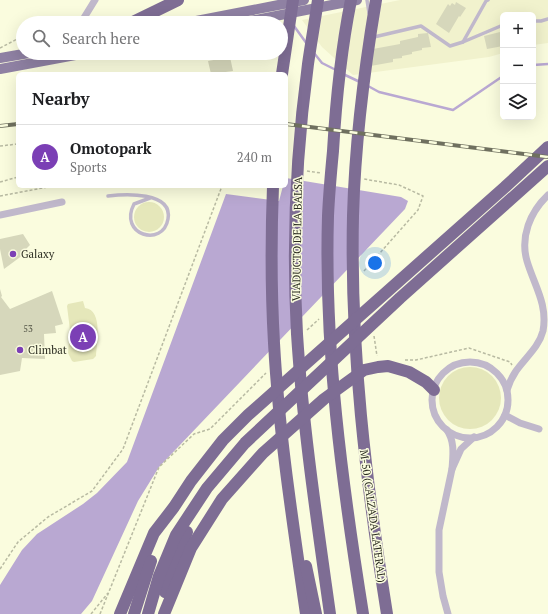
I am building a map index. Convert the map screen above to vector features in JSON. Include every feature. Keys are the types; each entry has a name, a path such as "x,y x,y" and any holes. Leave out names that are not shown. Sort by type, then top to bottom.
{"highway":[{"path":"145,16 178,0"},
{"name":"VIADUCTO DE LA BALSA","path":"318,0 308,65 298,157 296,288 297,334 305,429 330,614"},
{"path":"351,0 340,67 334,126 328,215 330,325 338,430 350,530 363,614"},
{"name":"M-50 (CALZADA LATERAL)","path":"376,0 361,93 353,214 354,330 360,419 387,614"},
{"path":"288,25 291,1"},
{"path":"282,72 284,60"},
{"path":"120,614 154,533 174,507 191,481 223,440 248,415 548,147"},
{"path":"148,614 159,576 176,535 207,488 244,443 400,298 548,166"},
{"path":"273,188 274,344 280,422 290,507 306,614"},
{"path":"164,614 191,548 222,499 263,453 324,398 364,370 388,366 409,372 426,382 434,390"},
{"path":"158,614 182,542 207,488"},
{"path":"134,614 157,546 174,507"},
{"path":"290,507 301,542 316,614"}],"main road":[{"path":"222,16 291,1 304,0"},
{"path":"278,16 357,0"},
{"path":"0,58 16,55"},
{"path":"0,68 46,60"}],"street":[{"path":"85,16 95,0"},
{"path":"507,390 511,379 532,353 543,332 545,316 543,301 527,260 524,239 530,217 546,198"},
{"path":"0,215 62,202"},
{"path":"470,362 482,364 493,370 502,379 507,390 508,403 505,415 500,424 483,435 464,437 454,434 439,421 434,411 432,401 438,379 447,370 458,364 470,362"},
{"path":"505,415 520,423 540,429"},
{"path":"446,428 452,439 454,449 452,469 439,530 439,572 448,614"},
{"path":"452,469 461,449 474,437"}],"lane":[{"path":"367,0 374,37 421,26 450,46 500,26"},
{"path":"463,42 486,1 488,0"},
{"path":"536,21 548,19"},
{"path":"108,196 143,195 156,199 166,205 169,218 164,229 154,235 142,234 133,227 130,215 134,204 150,198"}],"path":[{"path":"0,48 16,40"},
{"path":"0,146 16,144"},
{"path":"0,182 16,178"},
{"path":"0,196 43,188"},
{"path":"0,569 18,542 48,517 92,491 124,449 221,188"},
{"path":"374,334 377,359"},
{"path":"401,360 416,360 469,348 510,362"},
{"path":"90,614 109,592 100,614"}],"shaded area":[{"path":"400,0 548,0 548,43 536,45 536,12 500,12 500,54 489,57 353,75 322,47 302,20"},
{"path":"288,178 401,197 408,201 405,209 159,467 138,501 92,601 81,614 0,614 0,585 22,550 37,534 97,493 127,462 226,194 279,201 282,188 288,188"},
{"path":"149,202 155,203 163,211 163,223 155,231 149,232 143,231 135,223 134,217 135,211 143,203"},
{"path":"83,301 85,308 91,310 97,321 98,336 96,356 93,359 74,362 68,353 70,330 67,306 68,304"},
{"path":"470,367 487,372 492,376 496,381 501,398 496,415 492,420 487,424 470,429 453,424 448,420 444,415 439,398 444,381 448,376 453,372"}],"building":[{"path":"456,2 466,8 460,17 459,16 449,33 436,24 448,4 450,6 452,3 455,5"},
{"path":"500,32 500,47 487,49 484,36"},
{"path":"428,33 431,47 422,48 422,50 412,52 412,54 402,56 402,58 393,59 393,62 365,67 362,51 400,44 400,41 418,37 418,34"},
{"path":"231,60 233,71 211,72 208,61"},
{"path":"23,234 30,245 26,249 27,252 4,269 0,249 0,239"},
{"path":"0,289 1,297 10,309 52,291 63,324 55,326 56,333 44,334 45,359 22,358 20,371 0,375"}],"waterway":[{"path":"294,26 307,44"},
{"path":"314,53 322,63 336,70"},
{"path":"536,65 548,64"},
{"path":"343,74 360,82"},
{"path":"368,86 379,92 453,110 500,78"}],"railway":[{"path":"0,126 16,124"},
{"path":"288,124 548,157"}],"place":[{"name":"Galaxy","path":"13,254"},
{"name":"Omotopark","path":"83,337"},
{"name":"Climbat","path":"20,350"}]}
